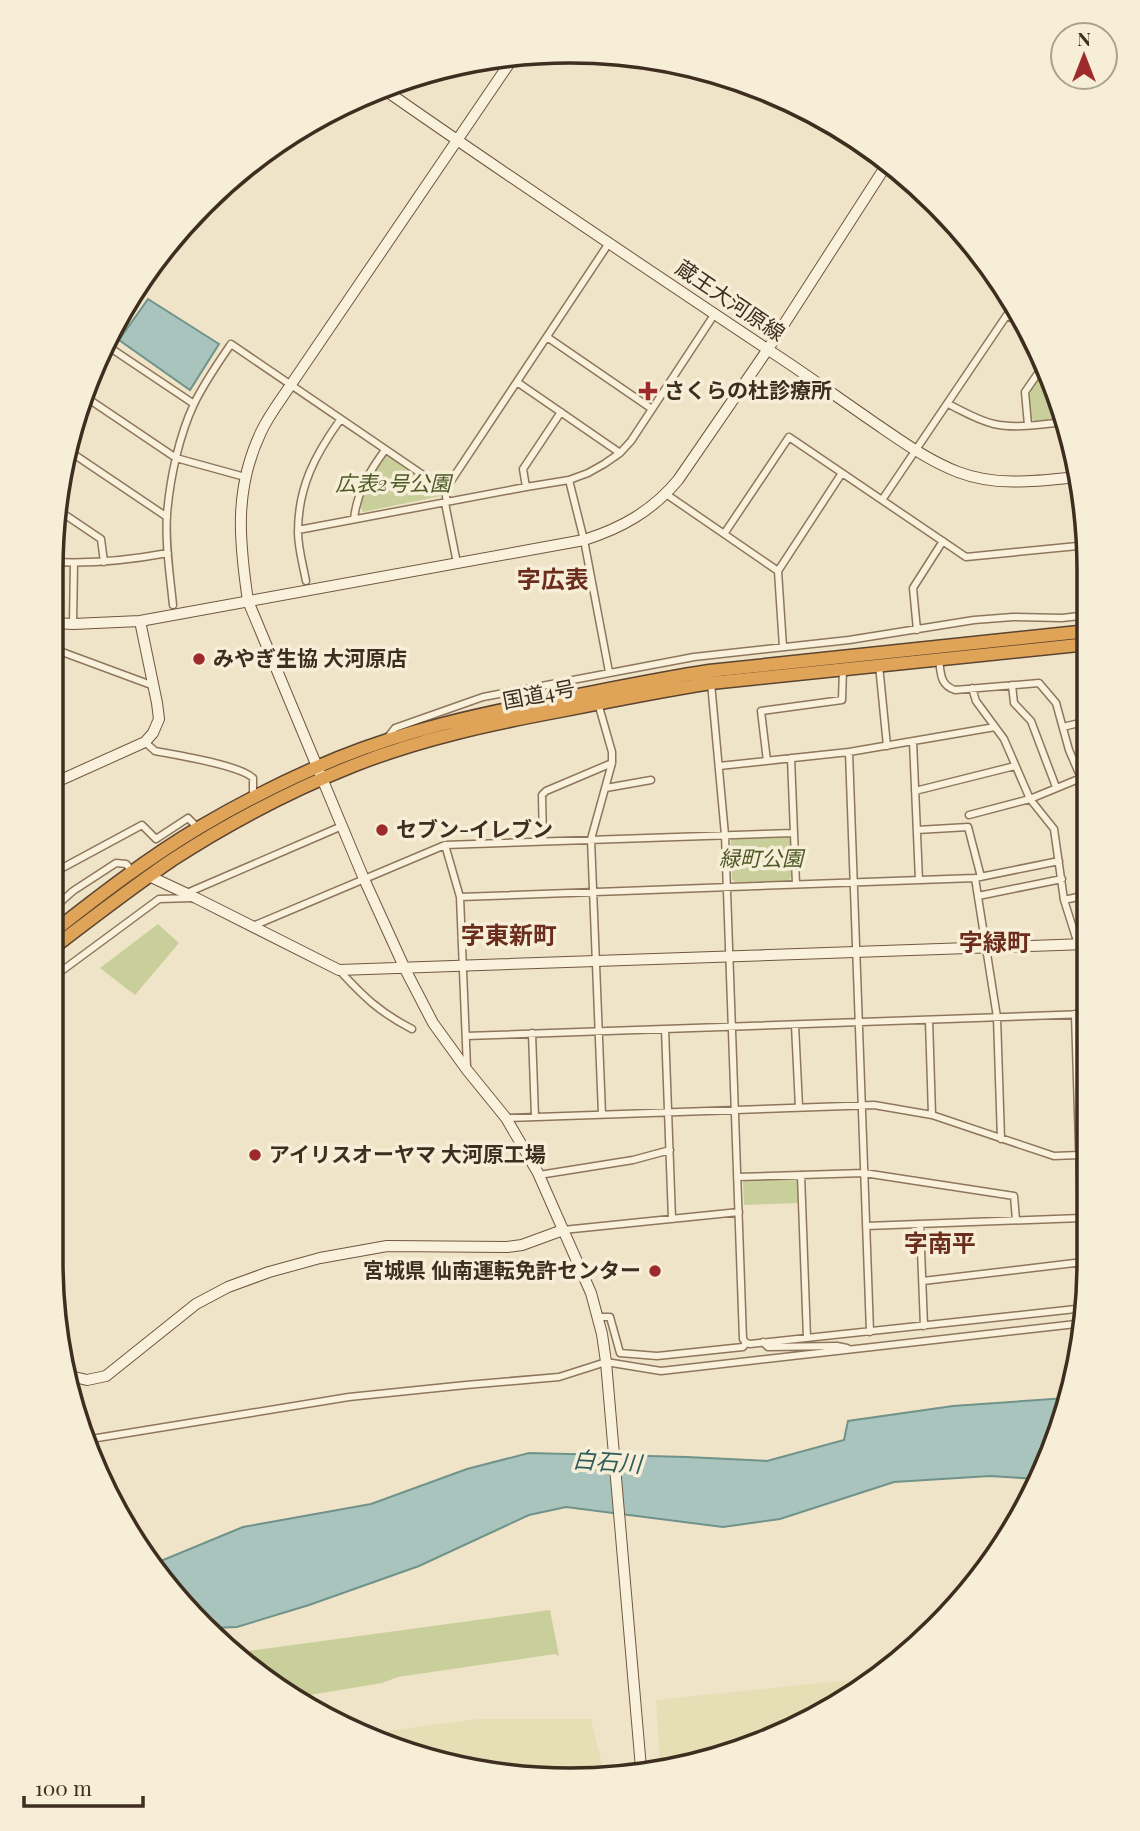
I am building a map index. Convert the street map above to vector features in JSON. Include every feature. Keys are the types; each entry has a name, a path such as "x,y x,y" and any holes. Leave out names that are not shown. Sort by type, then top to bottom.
{"highway":[{"name":"国道4号","path":"63,940 149,876 220,832 320,774 385,741 453,721 508,709 698,673 1077,632"},
{"name":"国道4号","path":"63,924 198,828 252,798 440,737 598,703 711,683 1077,645"}],"street":[{"path":"506,67 262,431 245,477 241,552 248,601 363,879 405,969 433,1023 506,1118 539,1175 591,1293 606,1362 641,1763"},
{"name":"蔵王大河原線","path":"393,95 915,451 960,473 1000,482 1068,478"},
{"path":"63,623 140,621 584,540 625,524 645,512 678,480 768,349 882,171"},
{"path":"457,563 444,490 609,243"},
{"path":"298,530 569,480 588,473 620,453 631,441 714,315"},
{"path":"882,500 1007,315"},
{"path":"547,337 652,409"},
{"path":"173,605 167,517 176,457 194,404 231,344 444,490"},
{"path":"113,350 194,404"},
{"path":"1028,425 1025,391 1037,374"},
{"path":"516,382 620,453"},
{"path":"92,402 176,457 245,477"},
{"path":"948,404 995,424 1055,423"},
{"path":"526,487 523,469 561,412"},
{"path":"306,581 298,530 301,502 308,472 321,446 340,420"},
{"path":"724,534 789,437 966,557 1076,546"},
{"path":"354,519 361,489 385,450"},
{"path":"76,456 167,517"},
{"path":"783,647 778,571 842,474"},
{"path":"569,480 584,540 609,672"},
{"path":"666,494 778,571"},
{"path":"66,515 101,539 104,562"},
{"path":"917,630 913,588 943,541"},
{"path":"63,562 104,562 168,553"},
{"path":"73,624 74,563"},
{"path":"385,741 395,728 483,698 609,672 694,657 849,640 974,620 1077,616"},
{"path":"63,779 145,742 153,733 159,719 140,621"},
{"path":"63,652 154,686"},
{"path":"939,659 941,679 947,687 954,690 1039,683 1056,703 1077,769"},
{"path":"879,665 887,746"},
{"path":"767,761 761,711 842,700 843,669"},
{"path":"711,683 725,835 743,1339 746,1343"},
{"path":"1012,685 1014,703 1031,721 1056,787"},
{"path":"972,688 976,701 1004,739 1030,799 1054,829 1064,900 1077,932"},
{"path":"598,703 612,752 606,788 591,839 602,1114"},
{"path":"1063,727 1077,724"},
{"path":"719,766 849,752 995,727"},
{"path":"913,741 919,880"},
{"path":"145,742 155,751 248,773 253,778 252,798"},
{"path":"849,752 870,1332"},
{"path":"791,758 796,884"},
{"path":"543,841 542,795 612,762"},
{"path":"915,791 1015,766"},
{"path":"969,815 1030,799 1077,779"},
{"path":"606,788 651,780"},
{"path":"63,868 142,825 156,839 188,818 198,828"},
{"path":"63,970 159,899 191,895 342,826"},
{"path":"917,830 968,827 978,877 978,896 997,1017 1000,1139"},
{"path":"253,926 445,845 794,833"},
{"path":"445,845 460,897 467,1070"},
{"path":"460,897 978,877 1059,861"},
{"path":"63,900 117,863 126,864 133,872"},
{"path":"149,876 339,970 369,1002 412,1029"},
{"path":"978,896 1062,879"},
{"path":"1064,900 1077,897"},
{"path":"339,970 1077,944"},
{"path":"466,1036 1075,1014 1077,1084"},
{"path":"929,1020 932,1115"},
{"path":"795,1025 799,1107"},
{"path":"665,1029 672,1219"},
{"path":"532,1033 535,1117"},
{"path":"506,1118 874,1105 932,1115 1054,1156 1077,1155"},
{"path":"539,1175 633,1160 670,1150"},
{"path":"737,1177 864,1173 1014,1196 1016,1220"},
{"path":"801,1175 807,1338"},
{"path":"77,1378 87,1380 106,1376 196,1304 228,1287 320,1258 387,1246 506,1247 522,1245 563,1230 739,1212"},
{"path":"866,1226 1077,1218"},
{"path":"920,1224 924,1326"},
{"path":"923,1281 1077,1263"},
{"path":"746,1343 1075,1309"},
{"path":"598,1317 610,1317 620,1353 657,1356 743,1347 746,1343"},
{"path":"96,1438 349,1397 559,1377 606,1362 661,1371 1073,1324"},
{"path":"763,1342 768,1347 837,1346 855,1349"}],"shaded area":[{"path":"857,1679 824,1700 764,1729 701,1751 660,1760 656,1700"},
{"path":"477,1719 591,1719 603,1767 504,1764 439,1751 383,1732"}],"green space":[{"path":"1039,378 1054,419 1031,419 1029,393"},
{"name":"広表2号公園","path":"387,454 441,490 441,496 363,512 359,504 367,484"},
{"name":"緑町公園","path":"786,835 790,839 789,881 735,882 732,879 731,840 734,837"},
{"path":"158,924 179,943 135,995 100,968"},
{"path":"794,1178 798,1181 799,1203 744,1205 743,1182"},
{"path":"550,1610 559,1656 555,1654 398,1677 382,1683 308,1695 248,1651"}],"water":[{"path":"148,299 219,344 190,390 119,340"},
{"name":"白石川","path":"1058,1399 1028,1478 990,1476 894,1482 780,1519 723,1527 566,1507 529,1515 419,1566 237,1627 220,1628 161,1561 243,1527 371,1504 467,1469 529,1453 767,1461 844,1440 848,1421 953,1406"}],"place":[{"name":"さくらの杜診療所","path":"648,391"},
{"name":"みやぎ生協 大河原店","path":"199,659"},
{"name":"セブン-イレブン","path":"382,830"},
{"name":"アイリスオーヤマ 大河原工場","path":"255,1155"},
{"name":"宮城県 仙南運転免許センター","path":"655,1271"}],"district":[{"name":"字広表","path":"553,580"},
{"name":"字東新町","path":"509,936"},
{"name":"字緑町","path":"995,943"},
{"name":"字南平","path":"940,1244"}]}
